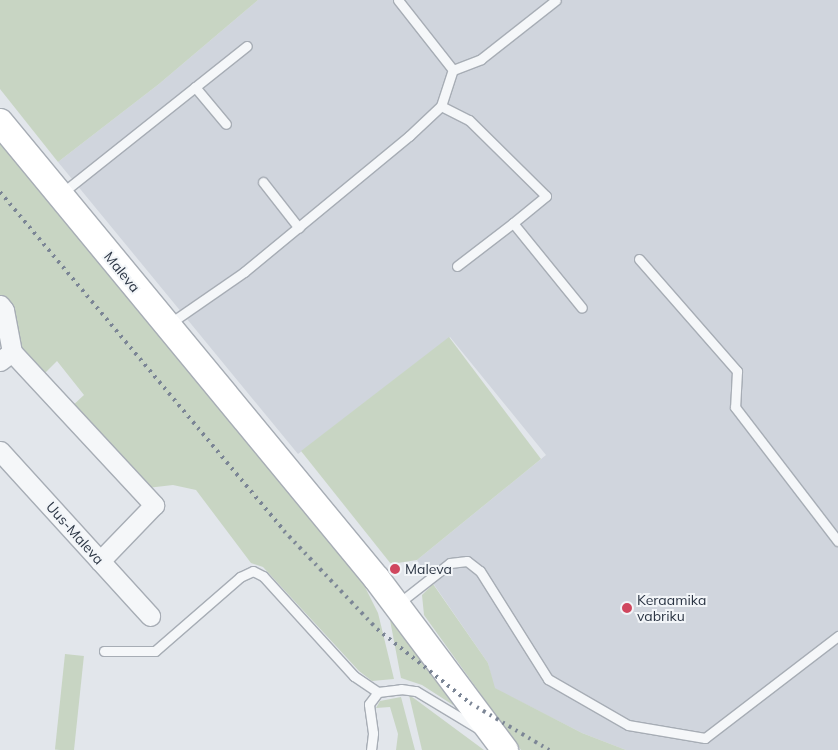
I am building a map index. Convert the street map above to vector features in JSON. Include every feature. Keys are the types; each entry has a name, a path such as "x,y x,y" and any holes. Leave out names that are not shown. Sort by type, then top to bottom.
{"street":[{"name":"Maleva","path":"0,122 166,326 398,605 502,746"},
{"path":"0,305 4,310 6,357 154,504 100,561"},
{"name":"Uus-Maleva","path":"0,451 150,616"}],"lane":[{"path":"398,0 453,70"},
{"path":"166,326 244,272 299,228 441,106 453,70 480,59 556,0"},
{"path":"59,196 248,46"},
{"path":"195,87 226,124"},
{"path":"441,106 469,120 546,196 457,266"},
{"path":"263,182 299,228"},
{"path":"513,222 582,308"},
{"path":"639,259 738,371 735,407 838,541"},
{"path":"398,605 450,563 467,560 480,571 548,679 628,725 704,738 838,636"},
{"path":"104,651 155,650 240,577 253,571 263,576 354,676 378,692"},
{"path":"372,750 373,734 369,704 378,692 401,688 416,691 502,746"}],"shaded area":[{"path":"258,0 838,0 838,750 626,750 582,733 494,688 488,663 417,560 546,455 450,337 298,454 58,162 159,84"}],"green space":[{"path":"0,0 258,0 159,84 58,162 0,89"},
{"path":"0,134 358,573 378,613 394,679 372,681 359,671 263,567 251,563 196,490 173,485 147,488 69,409 84,395 57,361 41,377 16,350 0,309"},
{"path":"449,337 541,459 417,560 391,564 301,451"},
{"path":"433,584 488,663 495,688 582,733 626,750 521,750 424,615 422,595"},
{"path":"390,620 455,703 453,705 422,685 401,678"},
{"path":"65,654 84,656 74,750 55,749"},
{"path":"409,695 415,699 484,750 422,750"},
{"path":"401,697 415,750 396,750 398,734 390,707 376,708 380,701"}],"railway":[{"path":"0,192 284,531 377,629 470,703 549,750"}],"place":[{"name":"Maleva","path":"395,569"},
{"name":"Keraamika vabriku","path":"627,608"}]}
